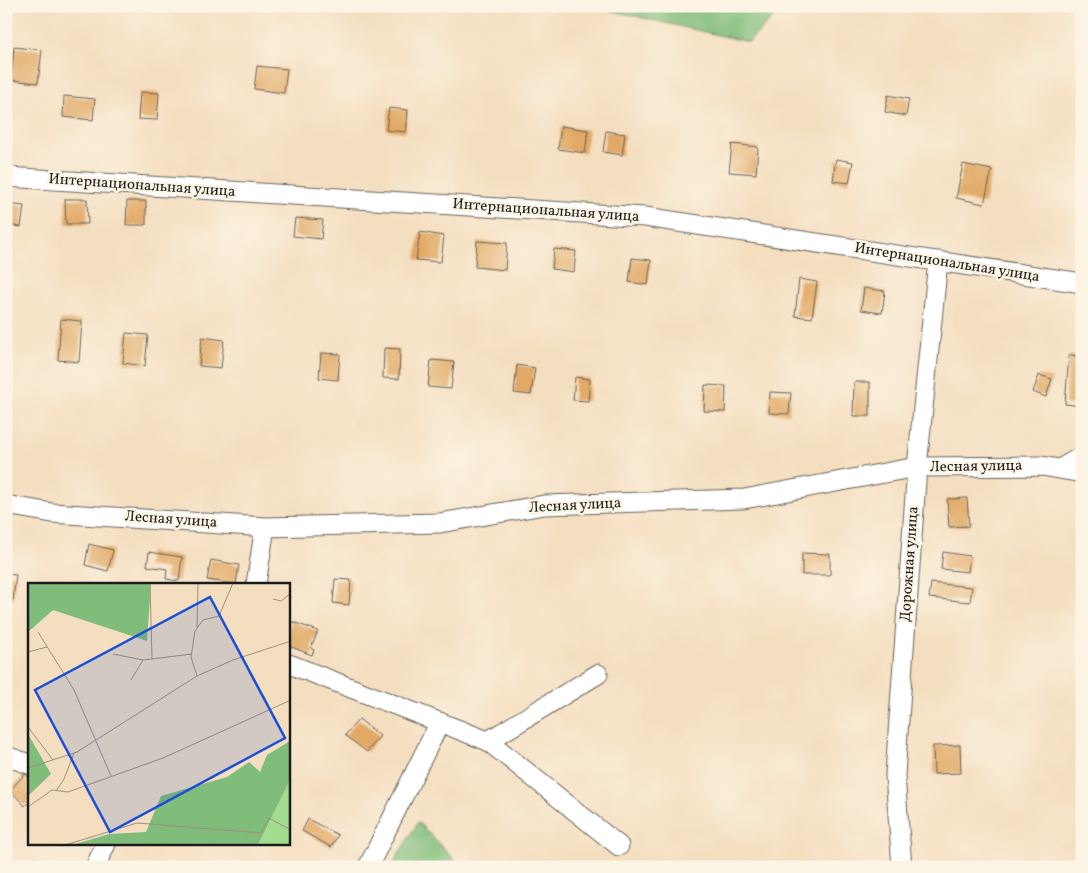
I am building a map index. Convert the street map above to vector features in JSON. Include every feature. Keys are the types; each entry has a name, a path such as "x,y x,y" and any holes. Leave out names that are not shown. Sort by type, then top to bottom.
{"street":[{"name":"Интернациональная улица","path":"6,178 644,217 1082,283"},
{"name":"Дорожная улица","path":"902,867 895,775 917,468 938,261"},
{"path":"1060,469 1082,456"},
{"name":"Лесная улица","path":"6,505 52,512 265,527 440,523 544,505 744,500 917,468 1042,466 1082,473"},
{"path":"256,583 265,527"},
{"path":"290,664 488,741 619,846"},
{"path":"488,741 598,674"},
{"path":"368,867 440,722"},
{"path":"6,756 28,764"},
{"path":"94,867 105,846"}],"green space":[{"path":"590,6 785,6 749,42"},
{"path":"418,822 461,867 391,867"}],"building":[{"path":"14,47 42,50 38,83 11,80"},
{"path":"257,66 287,69 284,93 254,89"},
{"path":"140,92 159,93 157,120 138,119"},
{"path":"888,95 909,99 906,116 885,112"},
{"path":"64,96 95,99 93,120 63,117"},
{"path":"389,108 408,110 406,132 386,130"},
{"path":"561,126 588,130 585,153 558,149"},
{"path":"606,131 625,134 622,155 603,152"},
{"path":"732,144 758,147 756,174 729,172"},
{"path":"836,159 853,162 849,183 833,181"},
{"path":"963,164 992,170 984,204 956,198"},
{"path":"65,199 87,199 88,224 66,224"},
{"path":"127,201 146,201 146,225 126,225"},
{"path":"7,204 24,206 21,227 6,225"},
{"path":"295,218 323,220 321,239 293,236"},
{"path":"420,232 444,236 441,262 416,260"},
{"path":"477,241 507,243 505,270 475,267"},
{"path":"554,249 576,251 574,272 552,269"},
{"path":"632,258 651,260 648,285 629,282"},
{"path":"799,279 817,282 812,318 795,316"},
{"path":"864,288 885,291 882,313 861,310"},
{"path":"61,319 82,321 79,362 58,360"},
{"path":"126,333 148,335 145,366 123,363"},
{"path":"202,337 224,340 221,368 199,366"},
{"path":"384,348 400,349 399,379 383,378"},
{"path":"321,353 340,354 338,380 319,378"},
{"path":"1069,355 1082,356 1082,406 1065,404"},
{"path":"431,360 454,362 451,389 428,387"},
{"path":"517,365 535,368 531,395 514,393"},
{"path":"1039,375 1052,379 1046,397 1033,392"},
{"path":"575,377 590,379 588,401 573,400"},
{"path":"854,382 870,382 870,416 853,416"},
{"path":"705,385 726,386 725,412 704,411"},
{"path":"770,392 791,393 789,414 769,413"},
{"path":"967,498 969,526 949,527 947,499"},
{"path":"89,544 113,550 108,571 85,565"},
{"path":"149,552 182,557 179,581 166,579 167,569 147,566"},
{"path":"943,552 970,556 968,572 941,569"},
{"path":"802,553 830,554 830,575 802,575"},
{"path":"211,560 239,565 236,583 207,580"},
{"path":"6,574 16,575 13,600 6,599"},
{"path":"335,579 351,580 349,605 333,603"},
{"path":"931,583 972,587 970,602 929,598"},
{"path":"290,621 318,631 311,648 314,650 312,655 290,646"},
{"path":"359,719 380,736 367,752 345,735"},
{"path":"960,745 961,773 934,774 933,746"},
{"path":"25,774 28,776 28,803 25,806 10,790"},
{"path":"308,819 338,835 331,847 302,831"}]}
